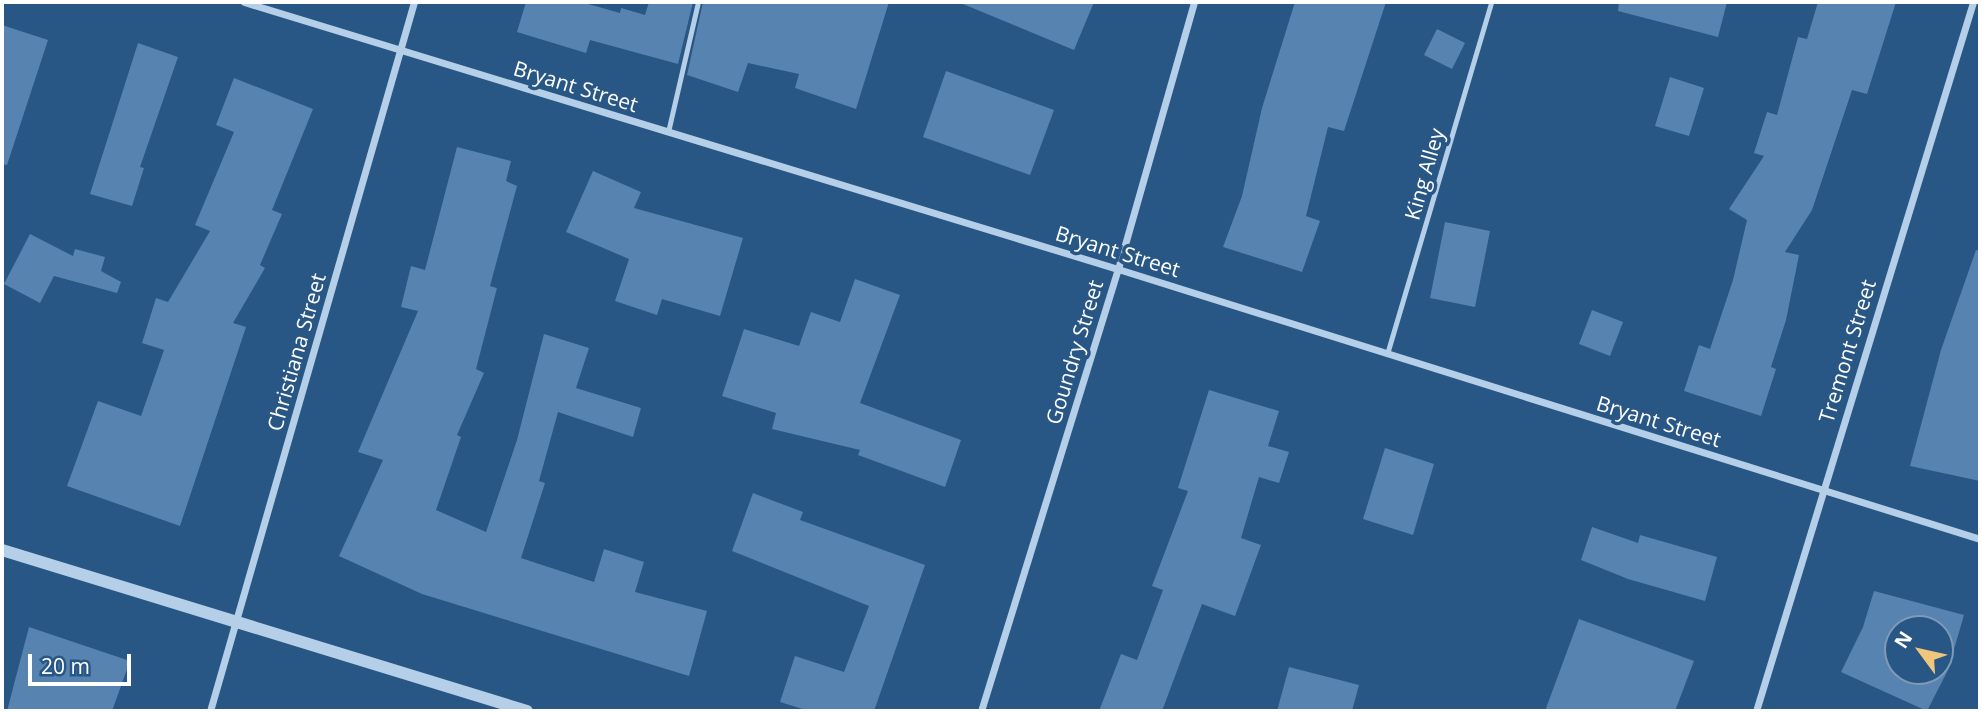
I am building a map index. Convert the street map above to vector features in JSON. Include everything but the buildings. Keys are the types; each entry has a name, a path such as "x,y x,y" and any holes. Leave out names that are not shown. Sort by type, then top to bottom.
{"street":[{"name":"Bryant Street","path":"244,2 1118,268 1980,539"},
{"name":"Christiana Street","path":"209,711 237,622 414,2"},
{"name":"Goundry Street","path":"981,711 1118,268 1194,2"},
{"name":"Tremont Street","path":"1756,711 1973,2"},
{"path":"2,550 527,711"}],"lane":[{"path":"668,132 698,2"},
{"name":"King Alley","path":"1387,354 1491,2"}]}
